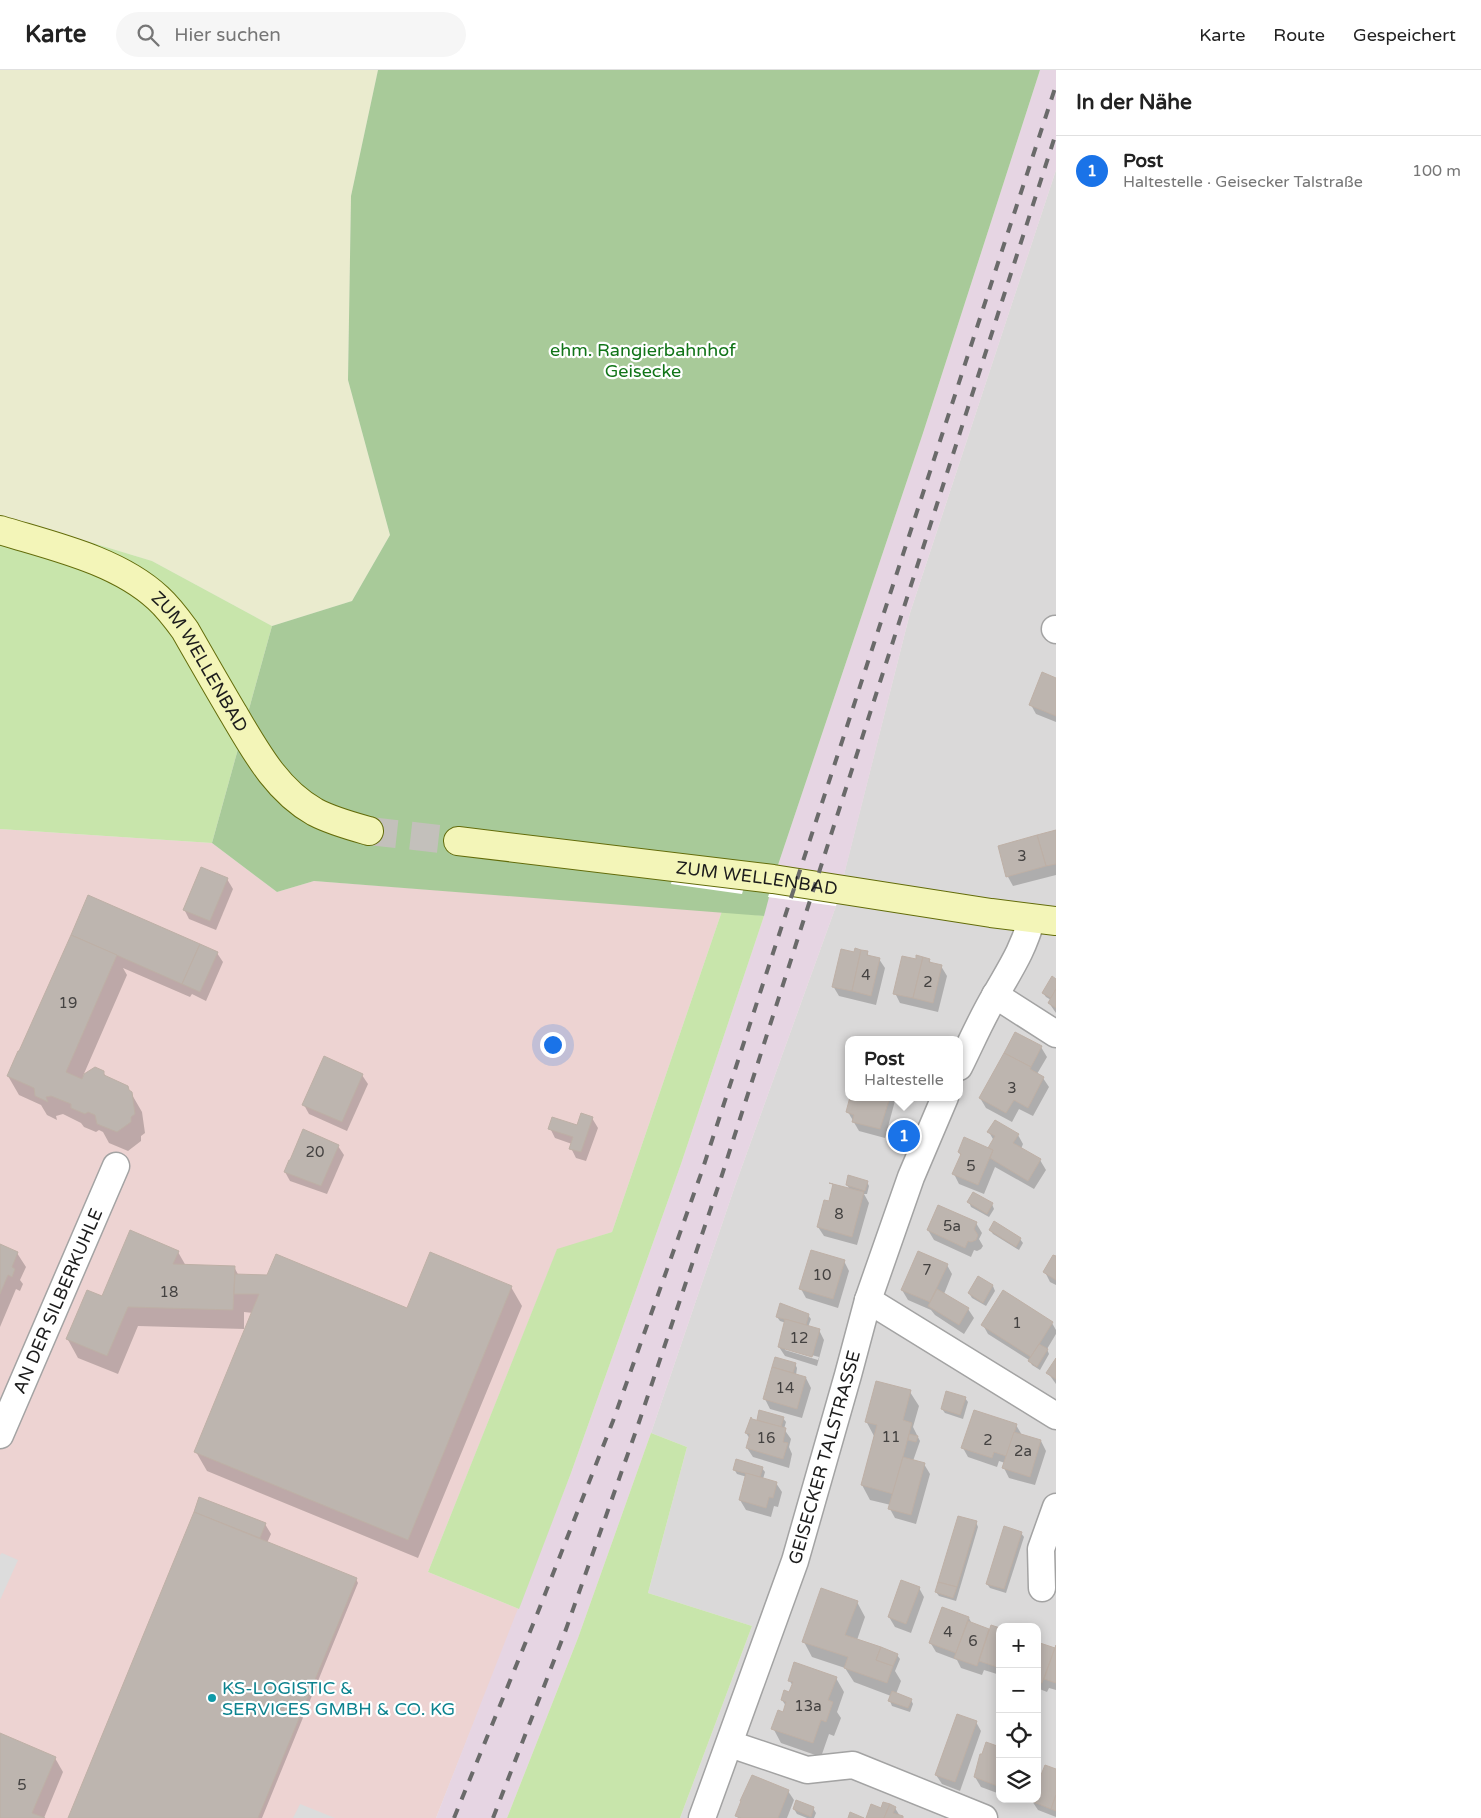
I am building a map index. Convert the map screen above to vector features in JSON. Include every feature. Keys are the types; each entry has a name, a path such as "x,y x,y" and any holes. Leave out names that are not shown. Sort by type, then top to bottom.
{"main road":[{"name":"ZUM WELLENBAD","path":"0,530 62,549 110,567 157,597 172,612 185,630 261,760 278,782 295,798 315,812 340,823 369,830"},
{"name":"ZUM WELLENBAD","path":"458,841 773,879 991,913 1044,919"}],"street":[{"path":"963,1059 995,995 1018,958 1026,939 1044,919"},
{"path":"995,995 1056,1034"},
{"name":"GEISECKER TALSTRASSE","path":"702,1818 795,1561 868,1300 911,1177 943,1101"},
{"name":"AN DER SILBERKUHLE","path":"0,1435 116,1166"},
{"path":"868,1300 1056,1416"},
{"path":"1042,1588 1041,1549 1056,1507"},
{"path":"730,1744 807,1770 853,1765 984,1818"}],"shaded area":[{"path":"1040,70 1056,70 1056,170 910,613 843,879 776,871 923,433"},
{"path":"1056,170 1056,1818 680,1818 752,1626 648,1593 687,1447 651,1433 736,1183 836,906 910,613"},
{"path":"0,829 212,843 277,892 314,881 722,911 612,1232 557,1250 428,1572 519,1609 436,1818 0,1818"},
{"path":"768,897 836,906 736,1183 651,1433 578,1638 507,1818 436,1818 571,1473 681,1164 764,916"},
{"path":"2,1553 18,1560 0,1600 0,1555"},
{"path":"300,1804 335,1818 293,1818"}],"green space":[{"path":"0,70 378,70 351,196 348,380 390,535 352,601 272,626 152,561 0,515"},
{"name":"ehm. Rangierbahnhof Geisecke","path":"378,70 1040,70 923,433 776,871 764,916 314,881 277,892 212,843 272,626 352,601 390,535 348,380 351,196"},
{"path":"0,515 152,561 272,626 212,843 0,829"},
{"path":"722,911 764,916 681,1164 571,1473 519,1609 428,1572 557,1249 612,1232"},
{"path":"651,1433 687,1447 648,1593 752,1626 680,1818 507,1818 578,1638"}],"pier":[{"path":"677,858 750,867 742,894 671,884"},
{"path":"776,871 843,879 836,906 768,897"}],"building":[{"path":"1042,672 1056,678 1056,716 1029,705"},
{"path":"1056,830 1056,864 1046,866 1037,835"},
{"path":"1037,835 1046,866 1006,877 998,846"},
{"path":"201,867 228,878 210,921 183,910"},
{"path":"88,895 200,944 182,984 71,935"},
{"path":"71,935 117,955 66,1072 82,1079 84,1074 95,1067 104,1071 104,1075 128,1086 132,1092 135,1114 131,1117 131,1122 117,1132 97,1124 95,1115 88,1112 85,1114 71,1108 71,1104 51,1096 46,1097 48,1102 35,1096 34,1088 7,1076"},
{"path":"200,944 218,952 200,992 182,984"},
{"path":"855,948 861,950 852,991 832,987 841,949 854,952"},
{"path":"861,950 868,951 867,955 880,958 871,996 852,991"},
{"path":"916,955 923,957 913,998 893,994 902,956 916,959"},
{"path":"923,957 930,959 929,962 942,965 933,1003 913,998"},
{"path":"1052,976 1056,979 1056,989 1051,998 1042,993"},
{"path":"1056,989 1056,1008 1048,1003"},
{"path":"1015,1032 1042,1046 1031,1067 1004,1053"},
{"path":"1004,1053 1031,1067 1030,1069 1044,1077 1028,1108 1014,1100 1006,1113 979,1098"},
{"path":"324,1056 363,1074 342,1122 302,1105"},
{"path":"849,1101 889,1101 880,1129 852,1122 854,1115 846,1112"},
{"path":"581,1113 593,1117 581,1152 569,1149 573,1137 548,1129 552,1117 577,1125"},
{"path":"995,1120 1019,1134 1013,1143 1041,1159 1028,1181 990,1158 993,1150 988,1148 995,1136 987,1132"},
{"path":"303,1129 339,1145 321,1186 284,1172"},
{"path":"964,1137 993,1150 978,1185 952,1174 961,1154 958,1152"},
{"path":"848,1175 868,1181 865,1191 846,1185"},
{"path":"833,1184 864,1192 852,1237 817,1227 824,1200 829,1201"},
{"path":"973,1192 993,1203 987,1214 967,1202"},
{"path":"938,1205 977,1222 974,1229 978,1235 976,1240 968,1241 965,1248 927,1230"},
{"path":"994,1221 1021,1238 1016,1247 989,1230"},
{"path":"130,1230 179,1251 173,1264 235,1266 233,1310 128,1307 107,1356 66,1339 87,1290 102,1296"},
{"path":"0,1244 18,1252 12,1267 15,1269 12,1277 8,1275 0,1294"},
{"path":"811,1250 845,1260 833,1299 799,1289"},
{"path":"918,1251 948,1264 930,1302 901,1290"},
{"path":"430,1252 512,1286 408,1540 194,1452 259,1294 234,1294 235,1274 267,1275 276,1254 407,1308"},
{"path":"1053,1255 1056,1256 1056,1280 1043,1272"},
{"path":"978,1276 993,1285 983,1303 968,1293"},
{"path":"937,1289 969,1308 959,1325 928,1306"},
{"path":"1003,1290 1053,1322 1031,1357 981,1325"},
{"path":"780,1303 809,1314 806,1325 776,1317"},
{"path":"785,1319 820,1329 812,1357 778,1347"},
{"path":"1039,1344 1048,1349 1037,1367 1028,1361"},
{"path":"775,1357 796,1363 793,1373 772,1367"},
{"path":"1056,1358 1056,1379 1046,1373"},
{"path":"772,1367 806,1377 797,1409 763,1399"},
{"path":"876,1381 911,1390 903,1420 912,1423 893,1494 861,1485 877,1425 865,1422"},
{"path":"946,1391 966,1397 960,1415 941,1409"},
{"path":"759,1410 784,1417 781,1427 757,1420"},
{"path":"974,1410 1017,1424 1005,1462 1006,1456 994,1452 992,1458 961,1448"},
{"path":"751,1417 752,1419 786,1428 783,1442 788,1443 783,1459 746,1448 750,1434 745,1433"},
{"path":"1014,1432 1041,1440 1030,1477 1002,1468"},
{"path":"909,1434 918,1436 916,1442 908,1440"},
{"path":"903,1457 925,1463 911,1515 888,1509"},
{"path":"736,1459 763,1467 760,1477 733,1470"},
{"path":"746,1473 777,1482 773,1498 769,1497 766,1508 739,1500"},
{"path":"199,1497 266,1523 260,1538 194,1512"},
{"name":"KS-LOGISTIC & SERVICES GMBH & CO. KG","path":"194,1512 357,1578 258,1818 68,1818"},
{"path":"958,1516 977,1521 957,1587 938,1582"},
{"path":"1004,1526 1022,1532 1004,1589 986,1584"},
{"path":"901,1580 920,1587 906,1624 888,1617"},
{"path":"938,1582 957,1587 953,1598 935,1592"},
{"path":"821,1588 858,1601 845,1635 881,1647 876,1660 893,1666 887,1683 844,1668 848,1657 802,1642"},
{"path":"942,1607 969,1617 956,1653 929,1643"},
{"path":"968,1621 989,1629 977,1666 954,1658"},
{"path":"991,1625 996,1627 996,1667 979,1661"},
{"path":"1041,1643 1055,1648 1041,1683"},
{"path":"1056,1645 1056,1683 1044,1679"},
{"path":"881,1647 898,1654 893,1666 876,1660"},
{"path":"794,1662 837,1677 828,1700 833,1702 826,1722 821,1720 813,1743 771,1729 778,1710 783,1712 786,1702 781,1700 784,1690 789,1692 793,1682 788,1681"},
{"path":"892,1691 912,1699 908,1708 888,1701"},
{"path":"957,1714 977,1721 955,1782 935,1775"},
{"path":"0,1733 56,1757 32,1813 45,1818 0,1818"},
{"path":"986,1742 996,1746 996,1785 974,1777 980,1754 982,1754"},
{"path":"1045,1765 1056,1769 1056,1795 1051,1809 1036,1803 1041,1803 1041,1775"},
{"path":"752,1775 789,1790 778,1818 741,1818 735,1816"},
{"path":"1056,1795 1056,1811 1051,1809"},
{"path":"796,1800 814,1807 811,1817 793,1809"},
{"path":"883,1802 890,1804 884,1818 866,1818 871,1804 881,1808"},
{"path":"890,1804 896,1807 893,1813 903,1816 903,1818 884,1818"},
{"path":"850,1812 864,1818 848,1818"}],"tunnel":[{"path":"369,831 458,841"}],"railway":[{"path":"454,1818 613,1421 702,1171 1056,85"},
{"path":"493,1818 565,1632 637,1428 721,1178 1056,133"}],"place":[{"name":"Post","path":"904,1136"},
{"name":"KS-LOGISTIC & SERVICES GMBH & CO. KG","path":"212,1698"}]}
